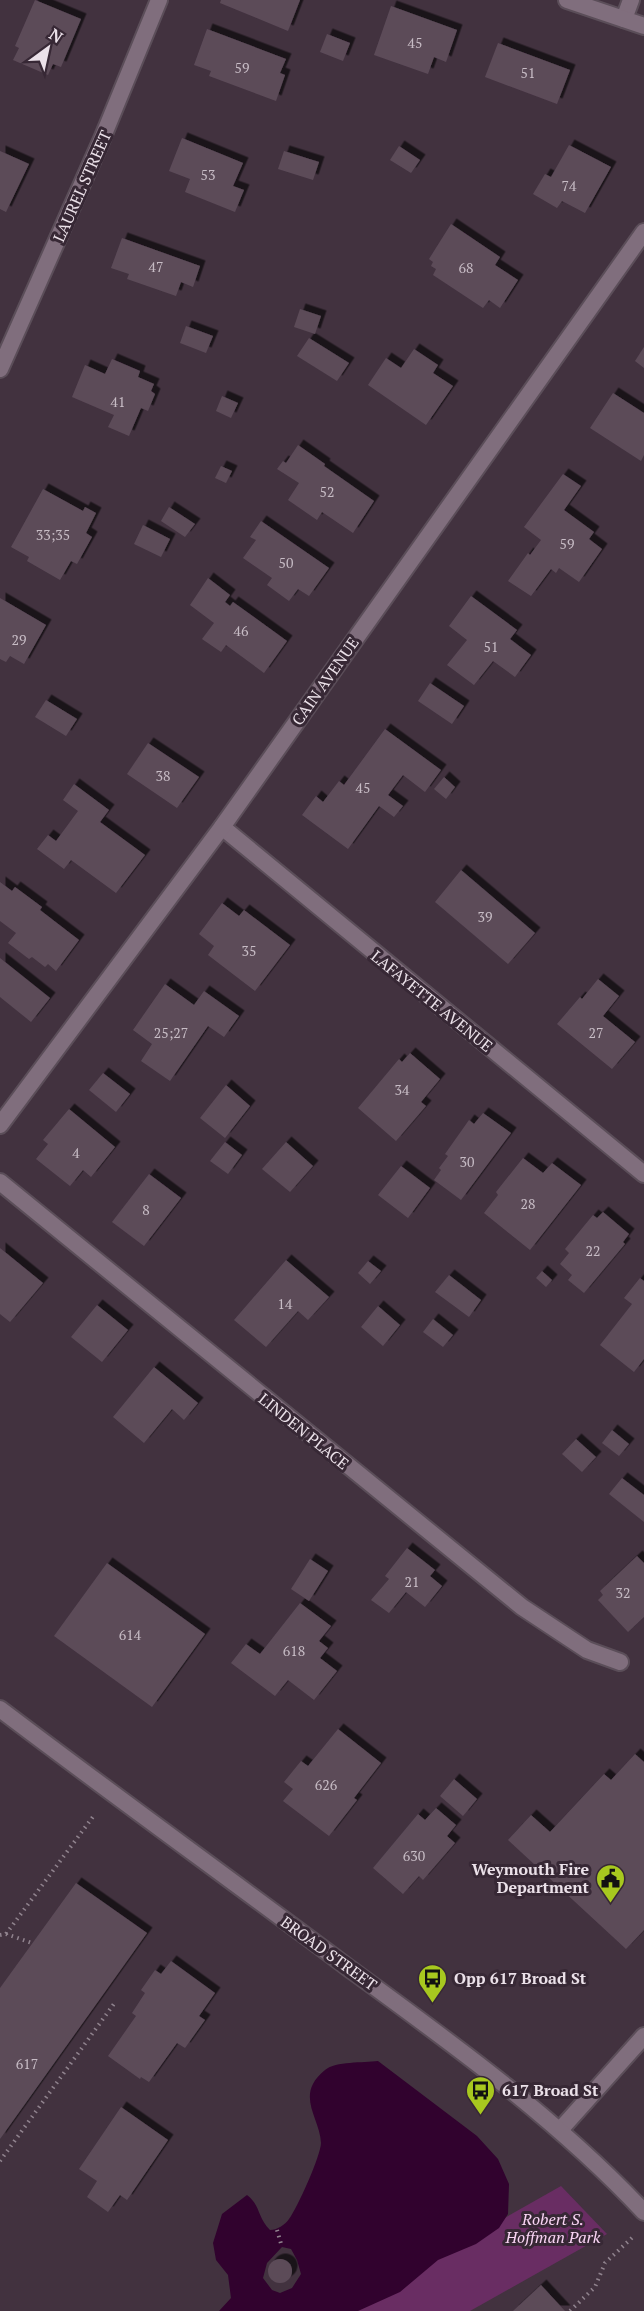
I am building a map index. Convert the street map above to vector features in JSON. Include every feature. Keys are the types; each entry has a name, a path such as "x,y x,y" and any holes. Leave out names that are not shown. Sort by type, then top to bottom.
{"street":[{"name":"LAUREL STREET","path":"0,369 102,139 159,0"},
{"path":"567,0 644,26"},
{"path":"624,19 631,0"},
{"name":"CAIN AVENUE","path":"0,1125 222,827 644,232"},
{"name":"LAFAYETTE AVENUE","path":"222,827 644,1174"},
{"name":"LINDEN PLACE","path":"0,1182 522,1607 587,1650 620,1662"},
{"name":"BROAD STREET","path":"0,1709 461,2051 560,2130 644,2212"},
{"path":"560,2130 644,2036"}],"path":[{"path":"6,1935 111,1791"},
{"path":"0,1935 33,1943"},
{"path":"0,2161 116,2001"},
{"path":"277,2230 282,2247"},
{"path":"570,2311 595,2287 605,2263 636,2234"}],"green space":[{"name":"Robert S. Hoffman Park","path":"561,2186 607,2234 470,2311 341,2311"}],"shaded area":[{"path":"378,2061 477,2136 498,2159 509,2184 508,2214 499,2228 476,2244 438,2260 400,2292 358,2311 219,2311 231,2298 228,2275 216,2260 213,2243 222,2214 247,2195 255,2203 270,2230 285,2223 303,2194 320,2149 320,2133 310,2097 311,2088 316,2079 325,2070 336,2065","holes":["282,2247 291,2249 301,2274 292,2288 280,2293 272,2290 263,2278 267,2263"]}],"building":[{"path":"35,0 81,19 61,67 53,64 48,75 13,60 19,48 15,46"},
{"path":"221,0 300,0 288,31 220,3"},
{"path":"391,6 457,30 446,62 434,57 428,74 374,55"},
{"path":"207,29 286,59 280,73 285,75 276,101 209,76 211,71 194,65"},
{"path":"327,34 350,43 343,61 320,52"},
{"path":"498,43 570,70 557,104 485,77"},
{"path":"182,138 243,163 233,186 244,190 235,212 185,192 190,179 169,171"},
{"path":"569,145 611,167 585,213 562,201 557,208 533,194 545,174 551,177"},
{"path":"399,146 420,160 411,173 390,160"},
{"path":"0,151 29,164 6,212 0,209"},
{"path":"284,151 319,162 313,180 278,169"},
{"path":"451,224 500,257 495,265 518,280 500,308 489,300 483,308 433,275 436,269 431,266 433,262 429,259"},
{"path":"122,238 200,266 193,287 181,282 176,296 127,279 129,274 111,268"},
{"path":"300,309 321,316 315,334 294,327"},
{"path":"186,326 213,336 206,353 180,343"},
{"path":"309,338 349,363 337,381 297,356"},
{"path":"644,347 644,368 635,361"},
{"path":"414,349 438,365 433,373 453,386 426,425 368,385 386,358 401,368"},
{"path":"112,359 140,371 138,377 154,384 151,391 155,394 148,411 141,408 129,436 108,427 114,415 72,397 85,365 105,374"},
{"path":"613,393 644,413 644,455 641,461 590,428"},
{"path":"222,396 238,403 231,418 216,411"},
{"path":"298,445 374,501 353,533 322,512 317,520 288,500 299,483 277,469 283,461 286,463"},
{"path":"221,466 232,471 226,483 215,478"},
{"path":"563,474 581,486 564,510 594,532 589,539 602,549 579,582 559,568 556,573 551,569 531,596 508,581 528,553 530,555 541,540 524,527"},
{"path":"43,489 83,511 85,507 96,513 86,533 92,537 77,564 71,561 60,580 27,561 29,557 11,547"},
{"path":"169,507 195,524 185,537 161,521"},
{"path":"261,521 329,568 309,596 298,589 289,601 267,585 272,578 243,558 256,540 250,537"},
{"path":"143,525 170,539 161,557 134,544"},
{"path":"208,578 230,595 225,602 230,606 233,602 287,641 264,673 226,645 221,652 202,639 214,623 190,605"},
{"path":"471,596 517,630 510,639 531,655 515,677 493,661 474,685 447,665 467,640 449,626"},
{"path":"0,598 46,625 24,664 10,656 6,662 0,659"},
{"path":"430,683 464,706 452,724 418,701"},
{"path":"46,700 77,719 66,736 35,717"},
{"path":"385,729 441,770 425,792 403,775 388,795 403,806 394,817 379,806 348,849 302,815 316,796 323,802 339,781 344,785"},
{"path":"148,743 199,777 177,808 127,774"},
{"path":"444,777 455,787 446,799 434,789"},
{"path":"74,784 109,810 100,822 145,855 116,893 71,860 64,869 37,849 48,835 56,841 78,811 63,800"},
{"path":"461,870 535,933 508,964 435,902"},
{"path":"0,882 12,891 15,887 42,907 40,910 79,940 56,971 48,964 45,967 32,957 29,959 8,943 16,933 0,921"},
{"path":"222,903 239,916 244,910 290,945 255,991 208,955 214,946 199,934"},
{"path":"0,958 50,998 31,1022 0,997"},
{"path":"598,979 619,996 603,1016 635,1042 612,1069 557,1024"},
{"path":"165,984 194,1005 204,991 239,1016 224,1037 208,1026 170,1081 141,1061 152,1044 133,1030"},
{"path":"410,1053 440,1079 421,1102 426,1106 396,1141 358,1108 399,1059 402,1062"},
{"path":"103,1073 130,1094 116,1112 89,1090"},
{"path":"226,1085 250,1106 225,1138 200,1118"},
{"path":"69,1109 115,1147 91,1177 83,1170 70,1186 36,1159 48,1144 43,1140"},
{"path":"483,1113 511,1133 461,1200 434,1180 448,1156 445,1154 469,1120 474,1124"},
{"path":"225,1142 242,1155 228,1174 210,1161"},
{"path":"286,1142 313,1166 290,1192 262,1169"},
{"path":"523,1158 543,1173 552,1163 581,1185 530,1250 484,1213 498,1195 496,1192"},
{"path":"401,1166 430,1188 408,1218 378,1195"},
{"path":"149,1174 181,1198 144,1246 112,1222"},
{"path":"603,1212 629,1234 623,1242 625,1244 584,1293 568,1280 572,1275 560,1264 569,1253 565,1249 593,1215 597,1218"},
{"path":"0,1248 43,1283 10,1322 0,1314"},
{"path":"286,1260 329,1297 308,1320 298,1311 266,1347 234,1320"},
{"path":"368,1261 381,1271 370,1284 358,1273"},
{"path":"542,1271 552,1280 546,1287 536,1278"},
{"path":"449,1275 481,1300 469,1317 435,1292"},
{"path":"640,1278 644,1281 644,1359 634,1372 600,1345 632,1304 624,1298"},
{"path":"97,1305 128,1330 102,1362 71,1337"},
{"path":"378,1306 400,1325 383,1346 361,1327"},
{"path":"433,1319 453,1335 443,1347 423,1332"},
{"path":"154,1367 198,1403 184,1420 172,1409 144,1443 113,1417"},
{"path":"612,1430 629,1444 619,1456 602,1443"},
{"path":"576,1439 596,1457 582,1472 562,1454"},
{"path":"622,1478 644,1495 644,1522 609,1494"},
{"path":"407,1548 435,1570 430,1576 442,1586 425,1607 406,1592 389,1613 371,1600 389,1579 385,1576"},
{"path":"637,1556 644,1563 644,1617 628,1632 598,1600 603,1595 600,1591"},
{"path":"310,1559 328,1571 309,1601 291,1589"},
{"path":"107,1563 205,1634 152,1707 54,1636"},
{"path":"300,1603 331,1626 319,1641 328,1648 320,1658 337,1671 314,1700 288,1680 275,1696 231,1663 246,1644 260,1654"},
{"path":"338,1729 381,1763 354,1798 357,1800 329,1836 283,1801 293,1789 284,1782 301,1761 308,1766"},
{"name":"Weymouth Fire Department","path":"635,1754 644,1762 644,1930 626,1949 508,1840 531,1815 550,1832 604,1774 611,1780"},
{"path":"454,1779 477,1799 463,1816 440,1796"},
{"path":"436,1808 456,1825 447,1836 455,1843 423,1880 419,1876 403,1894 373,1868 418,1814 425,1820"},
{"path":"76,1883 147,1933 0,2139 0,1988"},
{"path":"171,1961 215,1993 199,2016 205,2020 185,2048 177,2043 149,2082 141,2077 140,2079 108,2056 136,2016 132,2013 145,1993 141,1990 155,1970 161,1974"},
{"path":"121,2107 168,2140 127,2200 120,2195 108,2212 87,2197 97,2181 79,2169"},
{"path":"280,2259 289,2262 292,2271 289,2280 280,2283 271,2280 268,2271 271,2262"},
{"path":"541,2285 565,2311 513,2311"}],"place":[{"name":"Weymouth Fire Department","path":"610,1904"},
{"name":"Opp 617 Broad St","path":"433,2004"},
{"name":"617 Broad St","path":"481,2116"}]}
